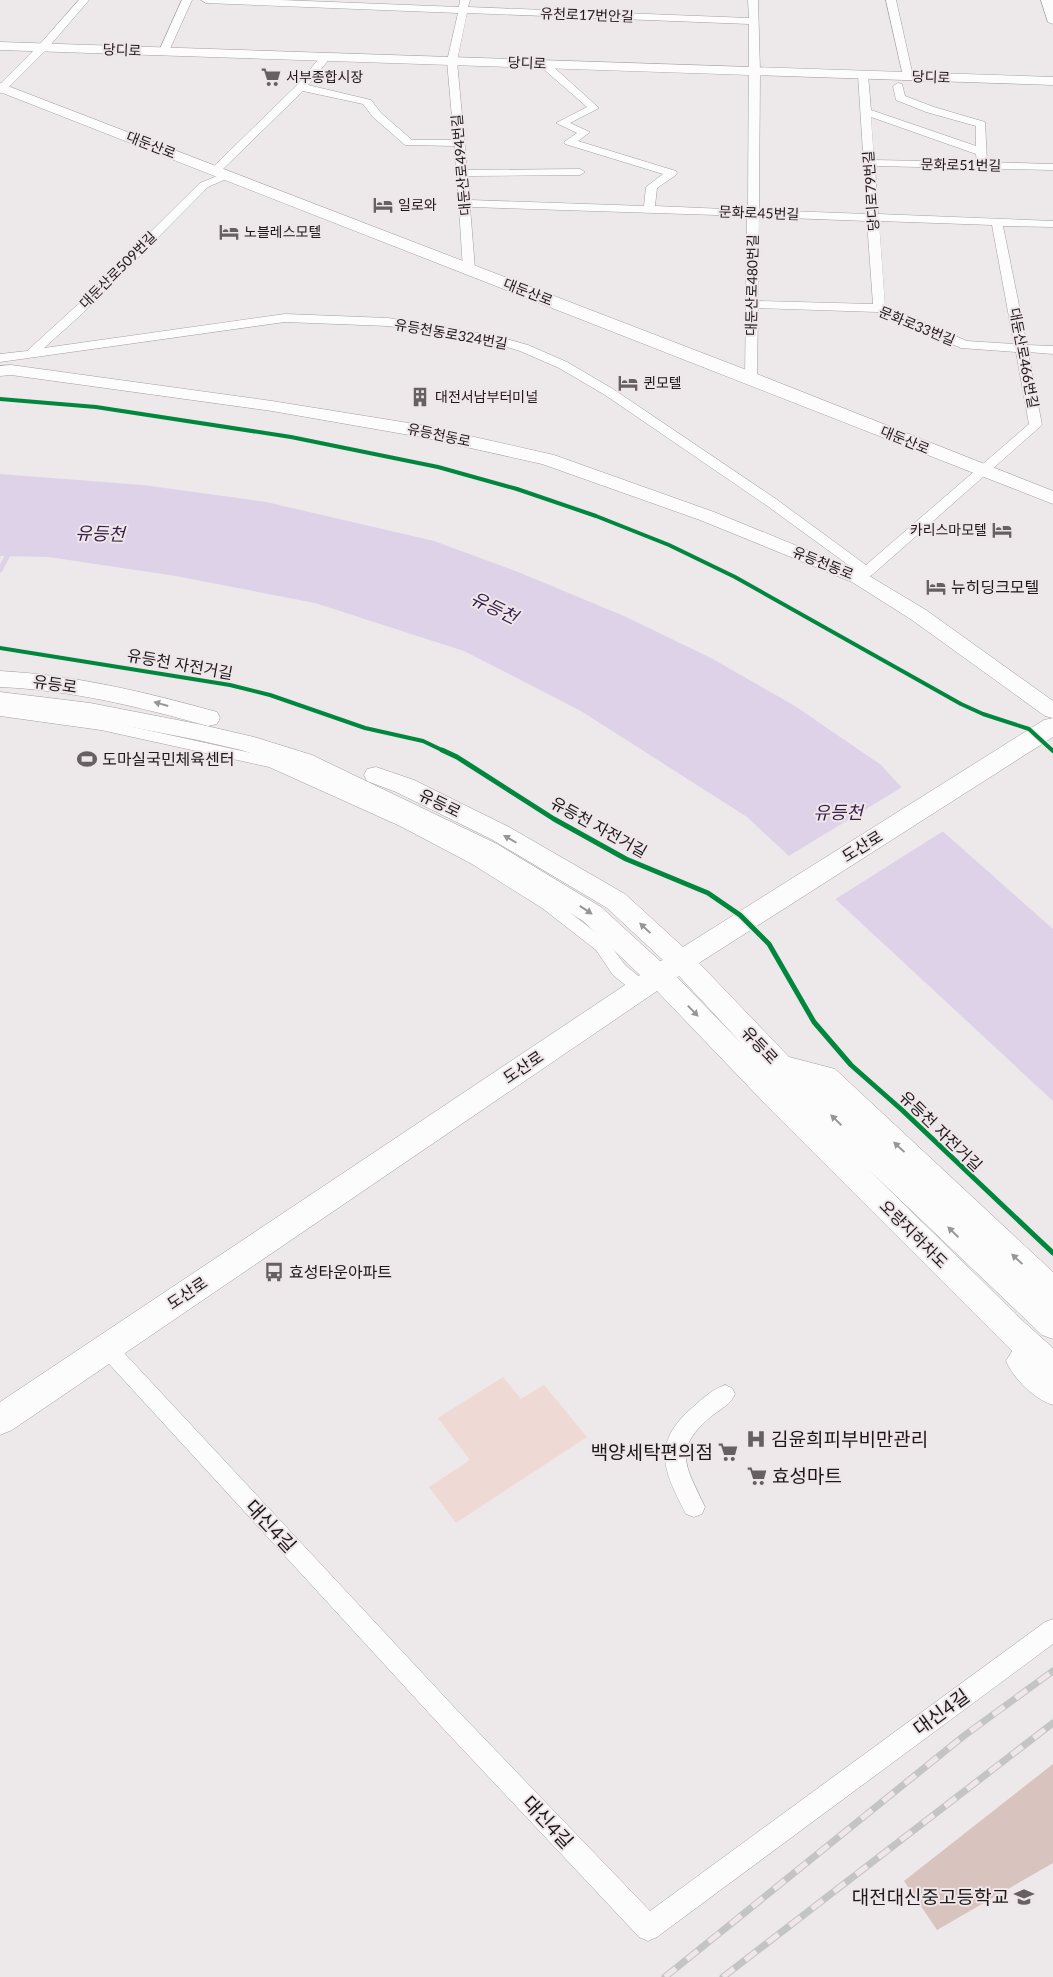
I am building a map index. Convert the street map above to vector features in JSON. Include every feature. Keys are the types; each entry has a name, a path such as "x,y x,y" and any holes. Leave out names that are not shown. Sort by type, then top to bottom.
{"main road":[{"path":"1048,0 1053,19"},
{"name":"당디로","path":"0,46 863,75 903,81 1053,81"},
{"name":"대둔산로","path":"1,88 751,378 1053,498"},
{"name":"유등천동로","path":"4,366 262,404 403,428 547,459 598,476 863,575 1053,710"},
{"name":"유등로","path":"0,679 75,686 142,699 279,739 405,786 500,833 616,901 668,970 779,1082"},
{"name":"유등로","path":"0,700 90,712 198,732 304,761 319,776 429,820 488,850 592,914 668,970"},
{"name":"도산로","path":"0,1420 668,970 1053,726"},
{"path":"1053,1292 825,1077 779,1082 763,1108 1053,1391"},
{"name":"오량지하차도","path":"779,1082 1053,1325"},
{"name":"오량지하차도","path":"779,1082 1013,1332 1053,1368"}],"street":[{"name":"대둔산로","path":"1,88 43,47 84,0"},
{"path":"164,51 187,0"},
{"name":"유천로17번안길","path":"206,0 464,5 562,14 649,13 754,21"},
{"path":"562,14 564,0"},
{"name":"대둔산로480번길","path":"751,378 755,71 754,0"},
{"path":"891,0 903,81 900,98 942,114 981,124 982,165"},
{"name":"대둔산로494번길","path":"464,5 452,61 470,269"},
{"path":"222,172 301,87 326,57"},
{"path":"544,64 594,108 561,123 585,132 569,142 672,173 652,187 649,209"},
{"name":"당디로79번길","path":"863,75 879,308"},
{"path":"301,87 367,102 378,116 409,143 460,143"},
{"path":"866,112 982,152"},
{"name":"문화로51번길","path":"869,163 1053,167"},
{"name":"대둔산로509번길","path":"30,354 78,311 204,185 222,172"},
{"path":"462,173 580,172"},
{"name":"문화로45번길","path":"465,203 1053,224"},
{"name":"대둔산로466번길","path":"982,470 1036,425 997,222"},
{"name":"문화로33번길","path":"751,304 879,308 965,345 1053,350"},
{"name":"유등천동로324번길","path":"4,366 30,354 285,318 388,322 492,339 524,348 563,364 608,392 771,502 863,575"},
{"name":"유등천동로","path":"863,575 982,470"},
{"path":"0,711 101,725 166,738 273,763 319,776"},
{"name":"대신4길","path":"106,1347 446,1715 648,1928 1053,1630"},
{"path":"694,1507 678,1475 675,1451 683,1429 725,1394"}],"shaded area":[{"path":"503,1377 521,1399 544,1385 587,1437 456,1523 429,1487 470,1460 438,1418"},
{"path":"1053,1764 1053,1863 937,1930 904,1881"}],"water":[{"name":"유등천","path":"0,474 143,485 266,502 434,541 518,572 624,616 711,658 795,706 881,765 939,828 1053,929 1053,1101 747,817 581,711 464,651 315,603 176,576 49,557 0,556"}],"pier":[{"path":"904,786 945,830 834,900 787,857"}],"waterway":[{"path":"0,570 11,549"}],"railway":[{"path":"665,1977 965,1735 1053,1671"},
{"path":"723,1977 1053,1723"}],"cycle path":[{"path":"0,399 96,407 291,437 438,467 517,489 596,516 669,545 735,577 961,704 983,714 1029,729 1053,751"},
{"name":"유등천 자전거길","path":"0,648 230,685 270,695 365,728 423,741 457,757 554,819 626,859 708,893 740,915 769,944 814,1022 851,1065 902,1110 1053,1253"}],"place":[{"name":"서부종합시장","path":"271,77"},
{"name":"일로와","path":"383,205"},
{"name":"노블레스모텔","path":"229,232"},
{"name":"퀸모텔","path":"628,383"},
{"name":"대전서남부터미널","path":"420,397"},
{"name":"카리스마모텔","path":"1002,530"},
{"name":"뉴히딩크모텔","path":"936,587"},
{"name":"도마실국민체육센터","path":"87,759"},
{"name":"효성타운아파트","path":"274,1272"},
{"name":"김윤희피부비만관리","path":"756,1439"},
{"name":"백양세탁편의점","path":"728,1452"},
{"name":"효성마트","path":"757,1476"},
{"name":"대전대신중고등학교","path":"1024,1897"}]}
